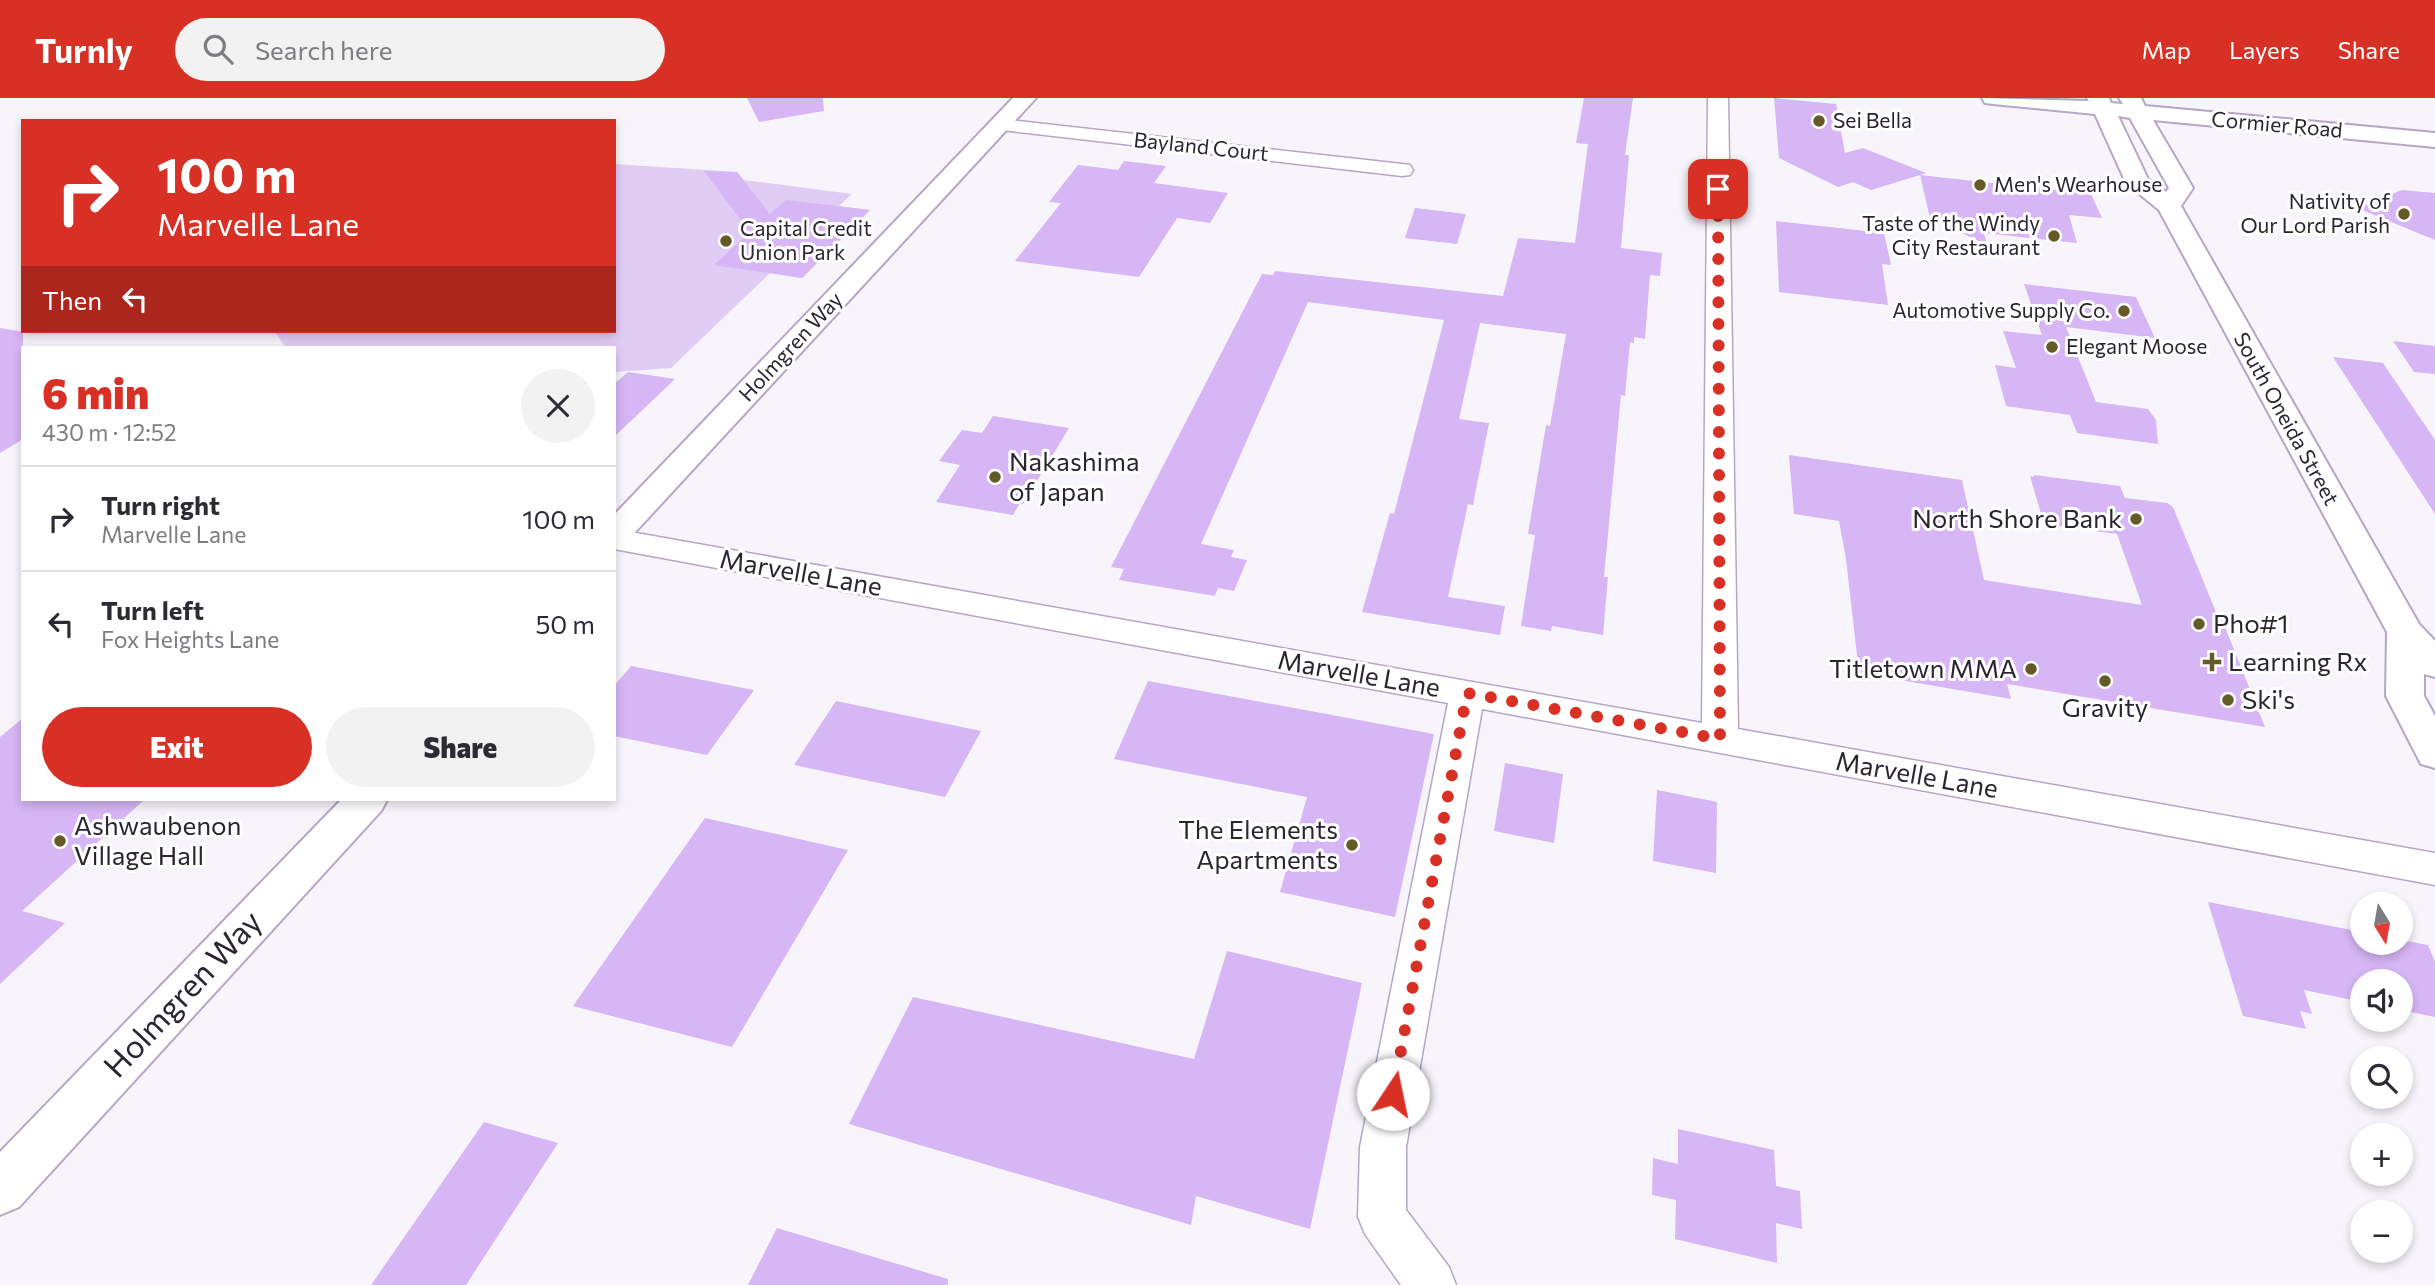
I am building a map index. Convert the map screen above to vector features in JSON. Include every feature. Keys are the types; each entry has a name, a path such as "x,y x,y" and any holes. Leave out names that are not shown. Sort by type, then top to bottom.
{"street":[{"name":"Holmgren Way","path":"616,535 1025,98"},
{"path":"1718,98 1720,739"},
{"name":"Cormier Road","path":"1993,98 2134,105 2435,139"},
{"name":"South Oneida Street","path":"2100,103 2138,183 2169,206 2405,632 2435,664"},
{"path":"2134,105 2181,188 2169,206"},
{"name":"Bayland Court","path":"1000,125 1402,170"},
{"name":"Marvelle Lane","path":"616,537 2435,869"},
{"name":"South Oneida Street","path":"2405,632 2405,696 2435,753"},
{"path":"1431,1285 1382,1217 1383,1147 1467,693"},
{"name":"Holmgren Way","path":"0,1189 365,801"}],"shaded area":[{"name":"Capital Credit Union Park","path":"616,164 737,172 744,180 852,194 839,206 870,210 802,278 770,273 671,368 616,372 616,346 285,346 276,333 616,333"}],"building":[{"path":"747,98 823,98 824,111 759,122"},
{"path":"1584,98 1633,98 1625,155 1629,155 1621,248 1662,253 1660,276 1650,275 1645,339 1634,337 1634,343 1630,342 1625,396 1621,395 1604,577 1608,577 1603,635 1552,626 1551,631 1521,626 1535,535 1528,534 1546,425 1550,426 1566,334 1480,323 1459,419 1489,423 1473,505 1468,504 1448,597 1505,606 1500,635 1362,612 1390,513 1394,514 1444,320 1308,302 1201,544 1234,550 1231,557 1247,560 1234,591 1218,588 1215,596 1119,580 1124,569 1111,567 1262,274 1273,275 1275,271 1503,296 1518,238 1575,243 1588,144 1576,143"},
{"path":"1774,98 1836,104 1845,153 1863,148 1926,173 1871,190 1853,182 1838,187 1779,158"},
{"path":"1124,161 1166,166 1154,183 1228,193 1210,223 1177,218 1139,277 1015,261 1061,203 1049,202 1078,165 1118,170"},
{"path":"704,171 737,172 770,214 786,200 870,210 802,278 714,265 750,232"},
{"path":"1920,175 2091,194 2102,218 2069,215 2077,243 1984,233 1987,245 1930,218"},
{"name":"Nativity of Our Lord Parish","path":"2402,190 2435,193 2435,240 2357,208"},
{"path":"1415,208 1466,214 1457,244 1405,238"},
{"path":"1776,221 1884,233 1891,265 1882,264 1888,305 1779,292"},
{"path":"2024,284 2136,297 2155,338 2066,327 2096,402 2148,409 2156,420 2158,444 2077,433 2070,415 2006,406 1995,365 2016,368 2003,331 2042,335"},
{"path":"0,328 23,333 23,346 21,440 0,453"},
{"path":"2393,341 2435,346 2435,374 2414,372"},
{"path":"2333,357 2383,363 2435,440 2435,514"},
{"path":"628,372 675,379 616,435 616,382"},
{"name":"Nakashima of Japan","path":"993,416 1069,428 1023,504 1020,503 1013,515 936,502 960,465 939,461 962,430 982,433"},
{"path":"1789,455 1962,480 1984,580 2142,605 2117,534 2044,524 2030,476 2120,486 2125,498 2167,503 2173,507 2265,727 2007,684 2011,699 1859,673 1839,521 1794,514"},
{"path":"631,666 754,690 707,755 616,736 616,684"},
{"name":"The Elements Apartments","path":"1148,681 1434,734 1395,917 1280,892 1307,797 1114,759"},
{"path":"836,701 981,731 945,797 794,765"},
{"name":"Ashwaubenon Village Hall","path":"21,720 21,801 143,801 22,911 65,923 0,984 0,737"},
{"path":"1505,763 1563,774 1554,843 1494,831"},
{"path":"1657,790 1717,802 1716,873 1653,861"},
{"path":"705,818 848,850 732,1047 573,1006"},
{"path":"2208,902 2350,930 2350,956 2413,956 2413,942 2428,945 2435,962 2435,1017 2413,1012 2413,969 2350,969 2350,1000 2304,990 2312,1014 2300,1011 2306,1029 2243,1016"},
{"path":"1227,951 1362,983 1310,1229 1196,1196 1191,1225 849,1124 913,997 1194,1059"},
{"path":"484,1122 558,1143 466,1285 371,1285"},
{"path":"1678,1129 1774,1150 1776,1186 1800,1191 1802,1229 1776,1223 1777,1263 1675,1239 1676,1200 1652,1195 1653,1158 1678,1164"},
{"path":"777,1228 948,1279 948,1285 748,1285"}],"place":[{"name":"Sei Bella","path":"1819,121"},
{"name":"Men's Wearhouse","path":"1980,185"},
{"name":"Nativity of Our Lord Parish","path":"2404,214"},
{"name":"Taste of the Windy City Restaurant","path":"2054,236"},
{"name":"Capital Credit Union Park","path":"726,241"},
{"name":"Automotive Supply Co.","path":"2124,311"},
{"name":"Elegant Moose","path":"2052,347"},
{"name":"Nakashima of Japan","path":"995,477"},
{"name":"North Shore Bank","path":"2136,519"},
{"name":"Pho#1","path":"2199,624"},
{"name":"Learning Rx","path":"2212,662"},
{"name":"Titletown MMA","path":"2031,669"},
{"name":"Gravity","path":"2105,681"},
{"name":"Ski's","path":"2228,700"},
{"name":"Ashwaubenon Village Hall","path":"60,841"},
{"name":"The Elements Apartments","path":"1352,845"}],"route":[{"path":"1393,1094 1467,693 1720,739 1718,189"}]}
